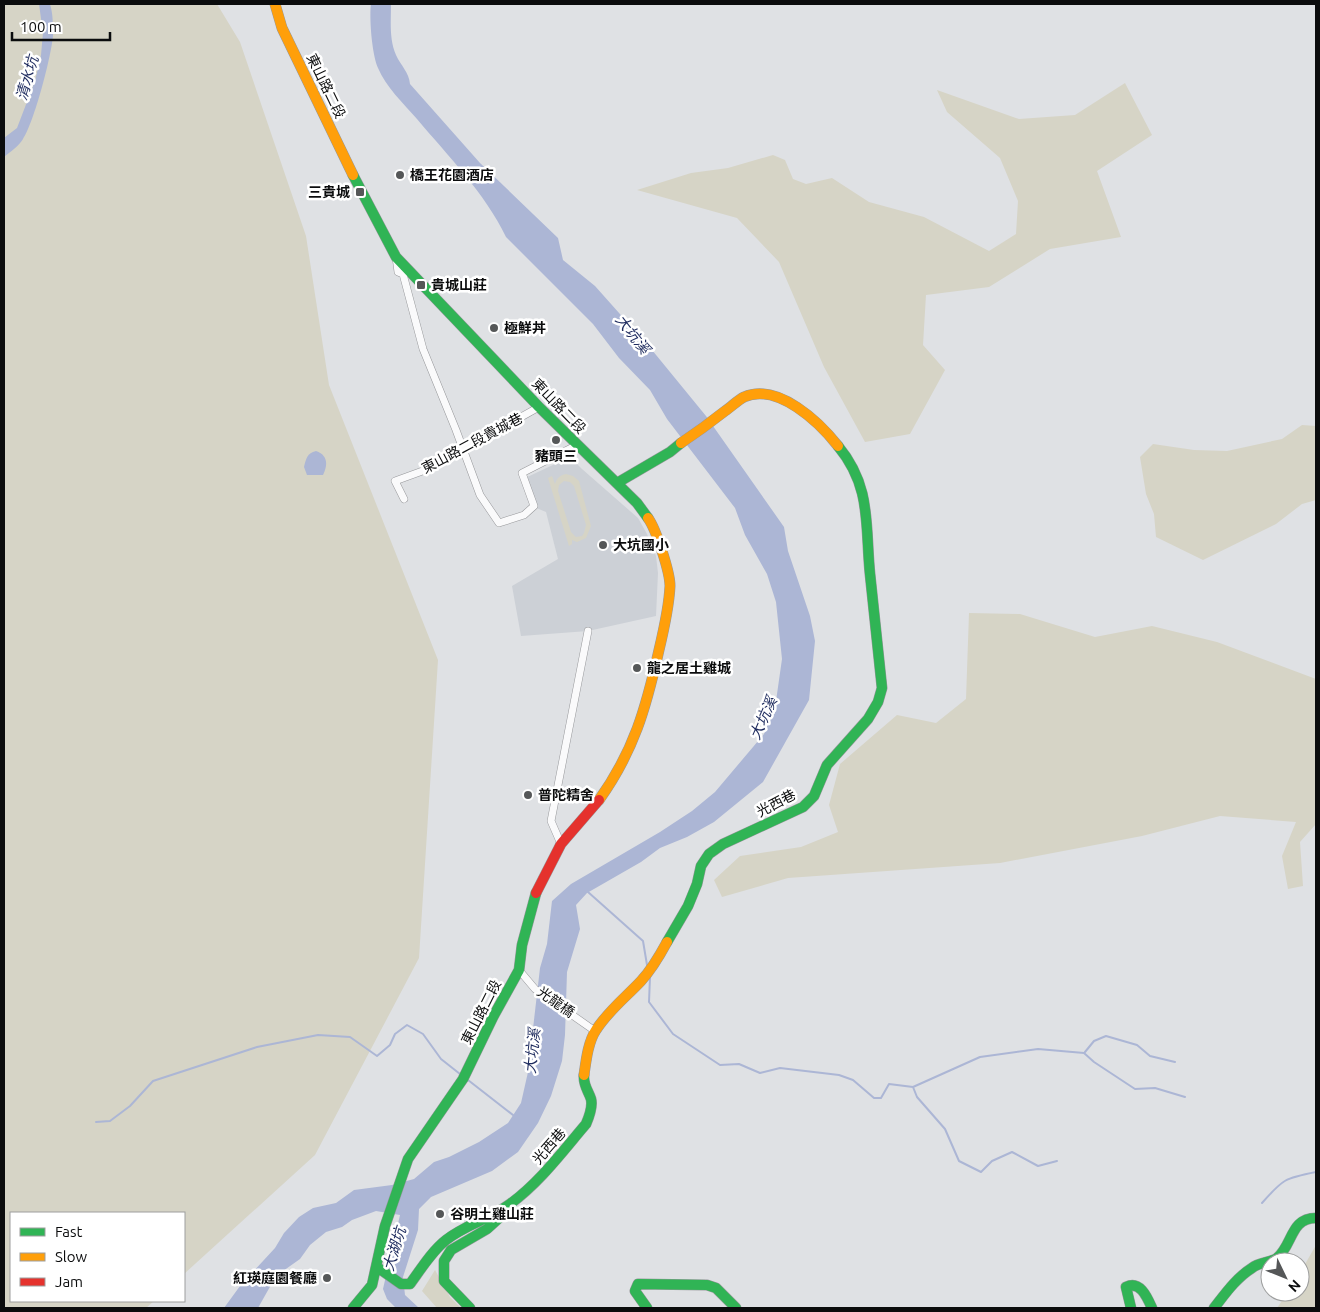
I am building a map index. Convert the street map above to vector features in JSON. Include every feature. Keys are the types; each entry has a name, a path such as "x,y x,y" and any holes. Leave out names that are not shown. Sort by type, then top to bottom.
{"street":[{"name":"東山路二段","path":"276,4 282,28 396,256 539,407 637,503 650,520 658,536 670,584 665,623 650,695 632,744 616,776 595,806 561,844 535,895 522,945 519,970 493,1017 463,1079 408,1159 385,1226 377,1267"},
{"path":"396,256 398,272 403,274 423,349 480,495 499,523 524,515 534,506 522,473 577,445"},
{"name":"光西巷","path":"377,1267 390,1274 401,1284 410,1284 436,1250 447,1239 508,1204 548,1170 586,1124 590,1115 592,1101 583,1082 586,1060 595,1031 615,1007 642,980 657,960 688,906 697,884 701,866 709,854 723,844 803,807 814,796 828,766 868,719 878,702 882,688 869,564 866,502 850,462 818,424 803,410 781,399 759,394 744,398 670,452 617,483"},
{"name":"東山路二段貴城巷","path":"404,500 395,481 428,469 539,407"},
{"path":"561,844 551,821 588,631"},
{"name":"光龍橋","path":"519,970 535,989 595,1031"},
{"name":"光西巷","path":"470,1308 444,1281 444,1261 451,1250 487,1229 498,1219 508,1204"},
{"path":"1214,1308 1250,1270 1258,1264 1277,1258 1287,1246 1300,1221 1307,1217 1316,1218"},
{"path":"353,1308 372,1285 377,1267"},
{"path":"647,1308 635,1291 638,1284 707,1285 716,1288 736,1308"},
{"path":"1131,1308 1126,1287 1132,1284 1137,1285 1152,1308"}],"shaded area":[{"path":"4,4 217,4 240,42 306,236 329,385 438,660 419,958 315,1155 185,1273 185,1212 10,1212 10,1302 153,1302 146,1308 4,1308"},
{"path":"1125,83 1152,135 1097,171 1121,237 1050,249 989,287 926,295 923,345 945,370 910,434 865,442 824,367 779,262 737,218 637,190 691,173 728,168 773,155 785,160 793,179 806,184 832,178 869,202 924,217 989,251 1016,234 1018,201 1000,158 947,112 937,90 1019,119 1075,115"},
{"path":"1302,425 1316,426 1316,500 1302,504 1276,524 1203,560 1156,537 1154,514 1146,494 1140,457 1153,444 1194,450 1227,451 1282,439"},
{"name":"大坑國小","path":"570,457 638,518 647,534 656,556 658,573 656,616 588,631 521,636 512,586 558,559 546,512 534,507 523,479"},
{"path":"564,474 573,476 579,481 591,526 586,538 577,542 572,540 572,544 569,546 548,478 552,476 555,484 559,477","holes":["564,481 570,482 574,486 586,525 582,536 576,537 571,532 558,491 559,485"]},
{"path":"969,613 1020,614 1095,637 1152,626 1217,642 1316,679 1316,824 1300,842 1303,886 1288,889 1282,856 1296,822 1220,816 1142,836 1000,863 788,878 722,897 714,880 740,856 801,847 838,832 829,805 840,764 897,715 936,723 966,699"},
{"path":"1316,1245 1316,1308 1277,1308 1281,1302 1310,1302 1310,1256"},
{"path":"435,1270 450,1297 461,1308 437,1308 422,1291"}],"water":[{"path":"39,4 50,4 53,23 53,35 42,88 23,139 4,157 4,138 17,128 35,81 41,55 43,33"},
{"path":"371,4 391,4 392,43 410,84 480,163 558,238 563,260 595,286 652,350 706,416 784,527 788,551 810,616 815,641 809,700 763,782 714,822 687,837 660,848 641,862 587,893 576,905 580,929 567,972 565,1035 562,1061 551,1096 538,1123 518,1152 492,1171 431,1197 419,1209 418,1230 403,1277 405,1295 419,1308 396,1308 387,1299 383,1289 400,1215 376,1211 352,1220 342,1227 326,1232 310,1245 300,1259 276,1276 258,1308 224,1308 240,1286 275,1248 284,1233 299,1217 313,1208 336,1203 354,1190 392,1185 414,1179 434,1162 449,1157 479,1142 508,1123 521,1103 528,1072 540,968 547,944 552,901 571,884 660,832 692,811 715,792 764,734 776,701 782,659 776,602 767,574 745,535 735,508 667,419 650,390 619,358 593,324 506,237 477,190 390,88 381,75 374,54"},
{"path":"316,451 325,458 325,471 323,475 307,475 304,467 306,459 311,453"}],"waterway":[{"path":"588,892 643,941 647,965"},
{"path":"650,977 649,1002 673,1034 720,1065 739,1064 760,1073 780,1068 839,1075 853,1080 874,1098 881,1098 889,1084 913,1087 980,1057 1038,1049 1084,1053 1094,1062 1135,1089 1155,1088 1185,1097"},
{"path":"96,1122 110,1121 130,1106 153,1081 257,1047 318,1035 350,1037 377,1056 390,1045 395,1034 407,1025 423,1034 441,1059 460,1074"},
{"path":"1085,1052 1094,1041 1106,1036 1137,1045 1150,1056 1175,1062"},
{"path":"468,1080 513,1115"},
{"path":"913,1087 917,1097 945,1129 959,1161 981,1172 992,1161 1012,1152 1038,1166 1057,1161"},
{"path":"1262,1203 1285,1181 1316,1172"}],"traffic: fast":[{"path":"353,175 396,257 539,407 637,503 648,518"},
{"path":"617,483 670,452 681,443"},
{"path":"667,942 688,906 697,884 701,866 709,854 723,844 803,807 814,796 827,765 868,719 878,702 882,688 865,507 857,476 838,446"},
{"path":"353,1308 372,1285 385,1226 408,1159 463,1079 493,1017 519,970 522,945 536,893"},
{"path":"377,1267 401,1284 410,1284 441,1244 461,1230 503,1209 531,1186 586,1124 590,1112 591,1099 585,1085 584,1075"},
{"path":"470,1308 444,1281 444,1261 451,1250 487,1229 506,1208"},
{"path":"1214,1308 1231,1286 1246,1272 1255,1266 1277,1258 1301,1222 1316,1218"},
{"path":"647,1308 635,1291 638,1284 707,1285 716,1288 736,1308"},
{"path":"1131,1308 1126,1287 1131,1285 1142,1291 1152,1308"}],"traffic: slow":[{"path":"275,4 282,28 353,175"},
{"path":"681,443 742,398 757,394 770,395 797,407 809,416 838,446"},
{"path":"599,800 621,764 644,710 666,618 669,580 665,561 648,518"},
{"path":"584,1075 589,1046 596,1030 612,1010 645,976 656,962 667,942"}],"traffic: jam":[{"path":"536,893 561,844 599,800"}],"place":[{"name":"橋王花園酒店","path":"400,175"},
{"name":"三貴城","path":"360,192"},
{"name":"貴城山莊","path":"421,285"},
{"name":"極鮮丼","path":"494,328"},
{"name":"豬頭三","path":"556,440"},
{"name":"大坑國小","path":"603,545"},
{"name":"龍之居土雞城","path":"637,668"},
{"name":"普陀精舍","path":"528,795"},
{"name":"谷明土雞山莊","path":"440,1214"},
{"name":"紅瑛庭園餐廳","path":"327,1278"}],"water label":[{"name":"清水坑","path":"27,78"},
{"name":"大坑溪","path":"633,334"},
{"name":"大坑溪","path":"763,718"},
{"name":"大坑溪","path":"532,1051"},
{"name":"大湖坑","path":"394,1249"}]}
